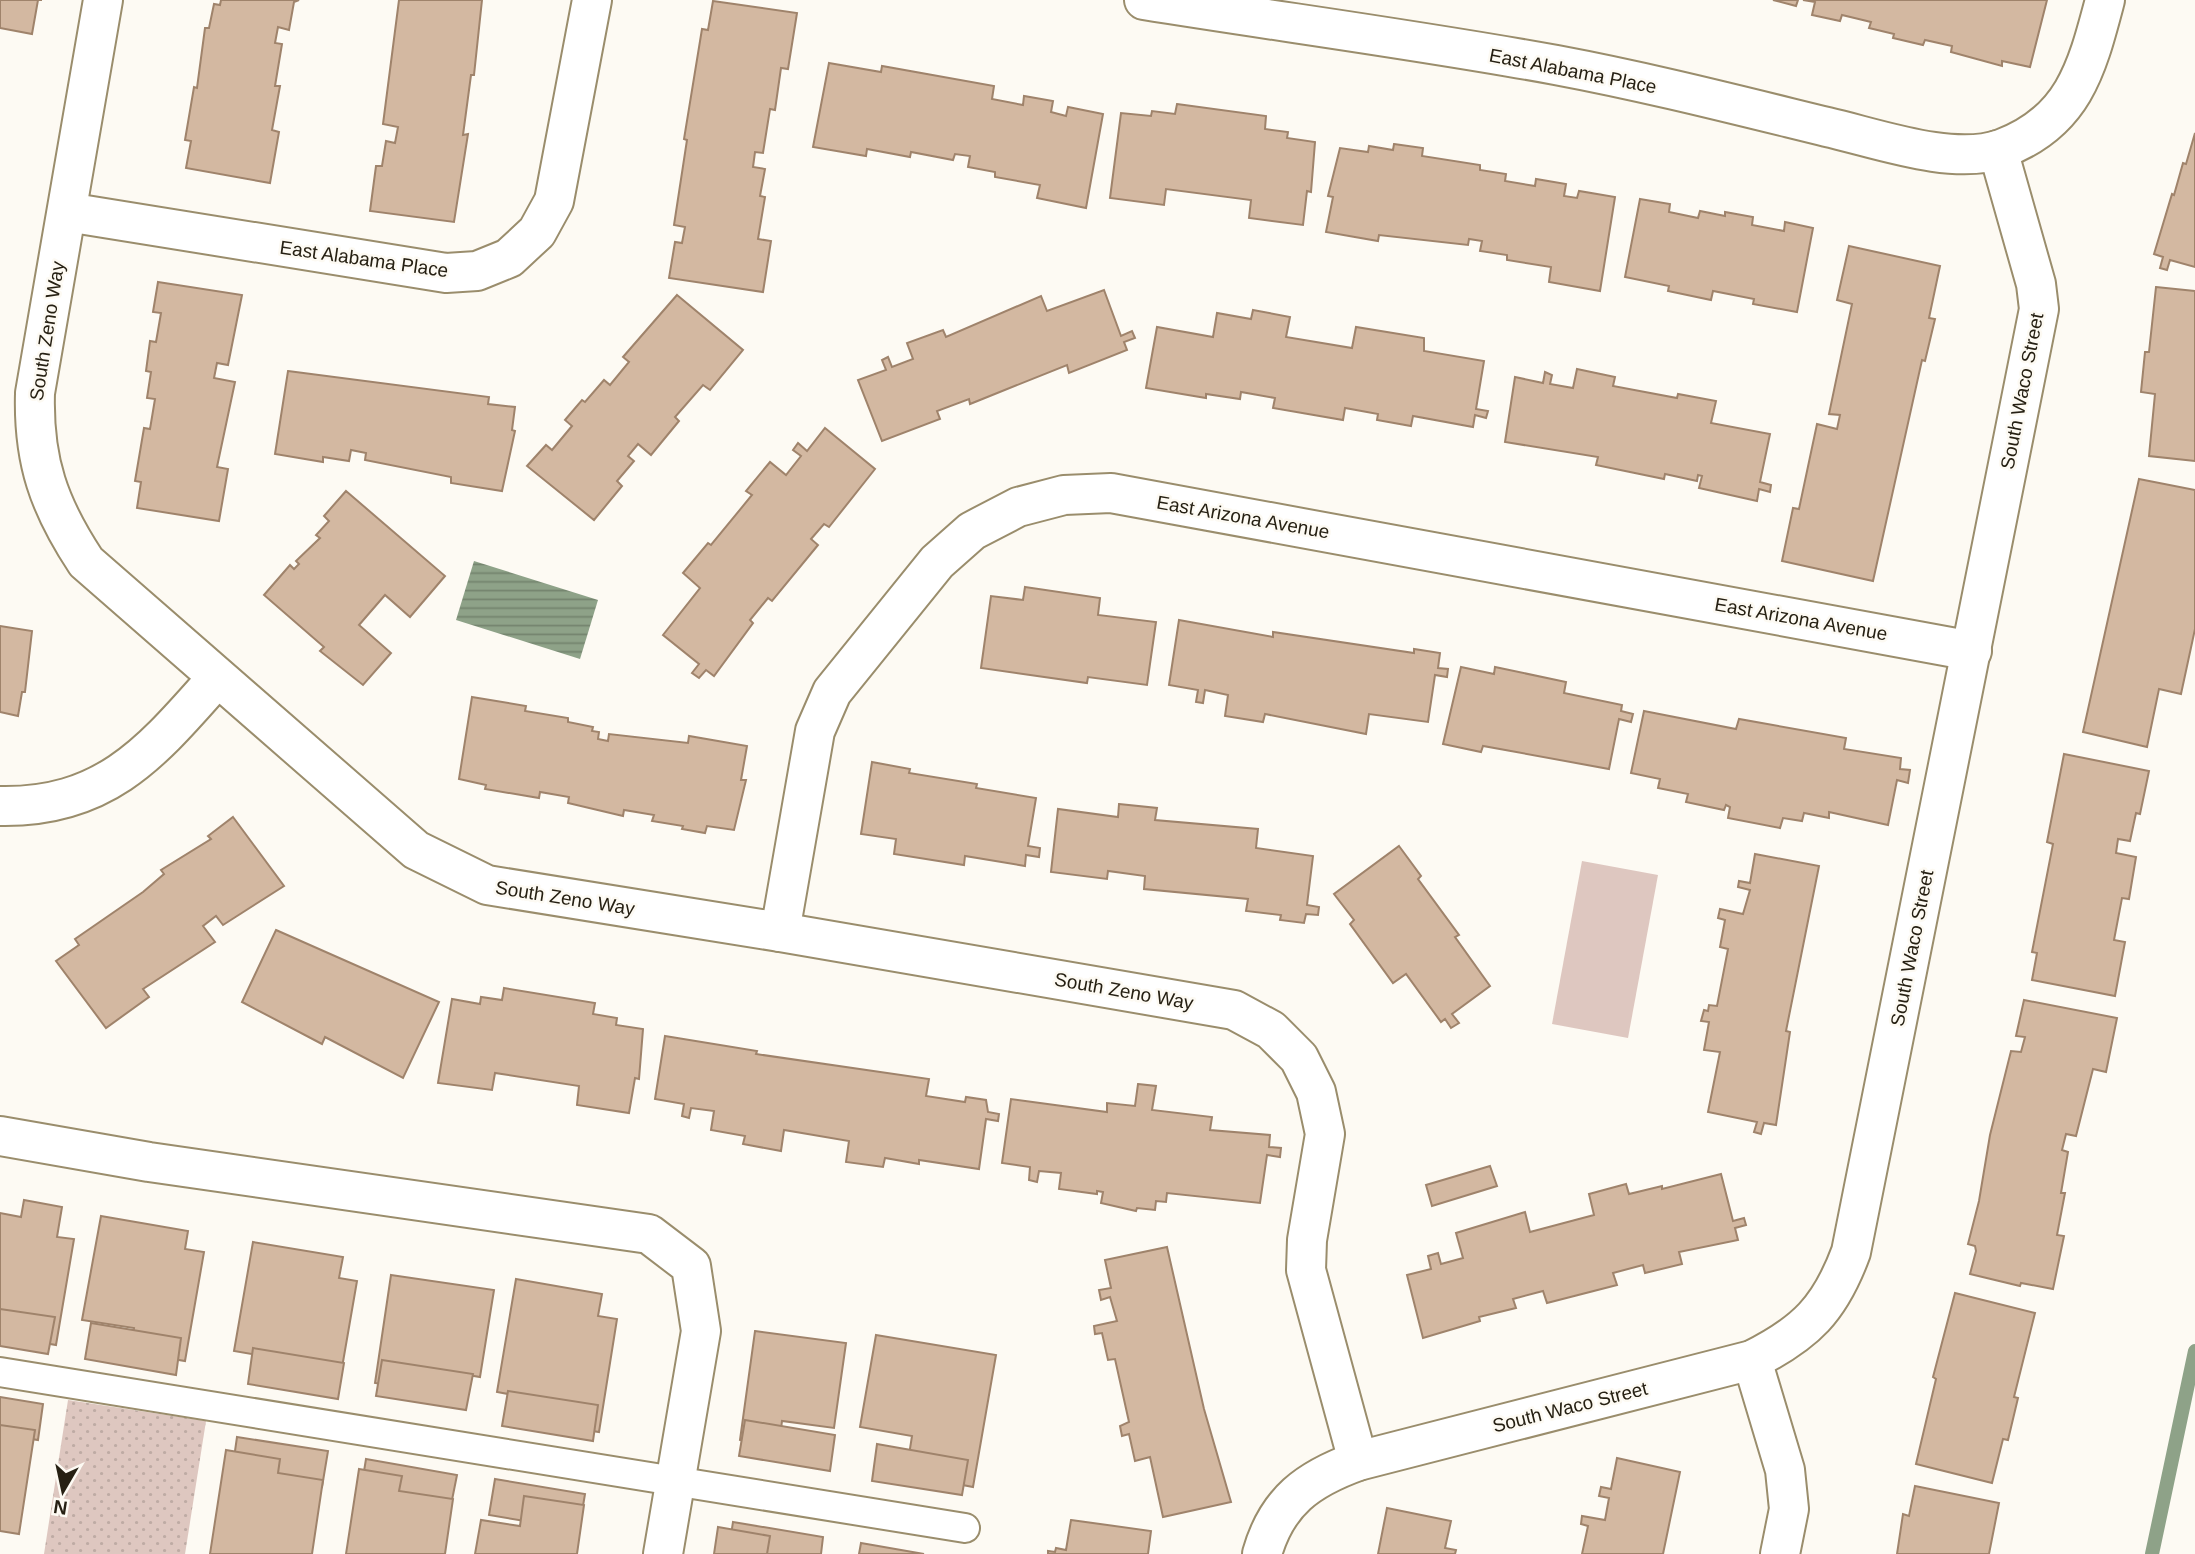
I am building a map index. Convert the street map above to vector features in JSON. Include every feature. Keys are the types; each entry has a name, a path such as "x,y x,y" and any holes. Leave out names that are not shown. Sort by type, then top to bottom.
{"street":[{"name":"South Zeno Way","path":"103,0 35,393 34,427 41,474 60,522 86,562 416,850 487,886 780,932 1234,1010 1271,1030 1299,1058 1317,1092 1325,1134 1307,1240 1306,1270 1358,1461"},
{"name":"East Alabama Place","path":"67,212 446,273 477,271 509,258 528,241 537,232 554,201 592,0"},
{"name":"East Alabama Place","path":"1144,0 1556,65 1693,94 1916,148 1958,154 1998,150"},
{"path":"1998,150 2035,133 2067,104 2087,67 2105,0"},
{"name":"South Waco Street","path":"1262,1554 1276,1516 1303,1488 1323,1474 1358,1461 1752,1360 1788,1342 1821,1313 1841,1280 1851,1252 2039,310 2036,284 1998,150"},
{"name":"East Arizona Avenue","path":"780,932 816,731 832,692 937,562 972,531 1018,507 1064,495 1111,493 1972,651"},
{"path":"0,806 64,799 112,779 154,749 217,678"},
{"path":"0,1136 149,1162 649,1234 691,1266 701,1331 663,1554"},
{"path":"1752,1360 1785,1470 1788,1508 1780,1554"}],"lane":[{"path":"0,1372 965,1528"}],"shaded area":[{"path":"474,561 598,600 580,659 456,620"},
{"path":"1582,861 1658,875 1628,1038 1552,1024"},
{"path":"68,1400 206,1421 185,1554 44,1554"}],"building":[{"path":"0,0 38,0 32,34 0,28"},
{"path":"221,0 299,0 294,2 289,30 278,27 275,43 282,44 275,86 280,86 272,130 279,132 270,183 186,168 191,141 185,140 194,87 197,88 205,28 209,28 214,4 220,5"},
{"path":"399,0 482,0 474,75 471,75 463,135 468,134 454,222 370,211 376,166 382,166 386,141 395,143 398,127 383,124"},
{"path":"1773,0 1798,0 1796,6"},
{"path":"1803,0 2047,0 2030,67 2002,61 2002,66 1951,52 1952,46 1925,40 1923,45 1893,38 1894,34 1869,28 1871,22 1842,15 1840,21 1812,15 1815,2"},
{"path":"713,1 797,13 788,69 781,68 775,110 770,109 763,153 755,152 753,167 765,169 760,196 765,197 758,239 771,241 763,292 669,278 675,242 682,243 685,227 674,225 687,140 684,139 702,29 708,30"},
{"path":"829,63 881,72 882,66 994,86 992,99 1023,105 1024,96 1053,101 1051,112 1066,116 1068,107 1103,114 1086,208 1037,198 1040,185 995,177 995,172 968,167 970,156 955,154 953,160 911,152 910,157 867,149 866,156 813,147"},
{"path":"1177,104 1266,116 1265,129 1288,132 1287,138 1315,142 1311,192 1307,191 1303,225 1249,218 1251,200 1166,189 1164,205 1110,198 1121,113 1151,116 1152,111 1175,114"},
{"path":"2195,133 2195,267 2170,260 2167,270 2160,268 2163,257 2154,254 2172,194 2174,195 2183,163 2186,164"},
{"path":"1394,144 1423,148 1422,156 1480,165 1480,170 1506,174 1505,181 1535,186 1536,179 1566,184 1564,196 1577,198 1579,191 1615,197 1600,291 1549,282 1551,267 1507,260 1507,255 1480,251 1482,241 1469,239 1468,245 1379,235 1378,241 1326,232 1333,197 1328,196 1340,148 1368,152 1369,146 1393,150"},
{"path":"1640,199 1670,204 1669,212 1698,218 1700,211 1725,216 1725,212 1753,217 1752,225 1784,231 1785,222 1813,228 1797,312 1753,304 1754,299 1713,291 1711,300 1668,291 1669,286 1625,277"},
{"path":"1849,246 1940,266 1929,318 1935,319 1925,361 1922,360 1873,581 1782,561 1793,508 1799,509 1817,424 1837,429 1840,415 1829,414 1852,304 1837,300"},
{"path":"158,282 242,295 228,365 217,363 214,378 235,382 217,467 228,469 219,521 137,508 141,482 135,481 144,428 150,429 155,399 147,398 151,372 146,371 150,341 156,342 161,313 153,312"},
{"path":"2156,287 2195,291 2195,461 2149,456 2155,394 2141,392 2145,352 2149,352"},
{"path":"1104,290 1121,336 1132,331 1135,338 1124,342 1127,350 1069,373 1067,365 970,404 969,399 937,411 940,419 882,441 858,380 886,370 882,360 888,357 892,367 913,359 907,343 943,330 946,337 1041,296 1047,311"},
{"path":"677,295 743,350 710,390 703,385 675,417 679,421 651,455 638,444 628,456 634,461 617,481 622,486 594,520 527,466 546,445 552,450 572,426 565,420 582,400 585,402 604,380 610,385 629,362 623,357"},
{"path":"1253,310 1290,317 1286,337 1352,348 1356,327 1424,338 1424,351 1484,361 1476,409 1488,411 1486,418 1475,415 1473,427 1413,416 1411,426 1377,420 1378,414 1345,408 1343,420 1273,408 1275,398 1241,392 1240,399 1206,394 1206,398 1146,388 1157,327 1213,337 1217,313 1251,319"},
{"path":"1577,369 1615,377 1613,386 1677,398 1678,394 1716,401 1711,423 1770,434 1760,482 1771,485 1770,492 1759,489 1757,501 1699,488 1702,476 1698,475 1697,481 1665,474 1664,479 1596,465 1598,457 1505,442 1515,377 1543,383 1545,372 1552,375 1550,384 1573,388"},
{"path":"288,371 489,397 488,404 515,407 512,430 515,431 502,491 451,483 451,477 365,460 366,453 351,450 349,461 323,457 323,462 275,454"},
{"path":"825,428 875,469 829,527 824,524 811,539 818,545 772,601 768,598 750,620 753,623 714,676 706,670 699,678 692,673 699,664 663,635 700,588 683,573 708,543 711,545 752,495 746,491 770,462 786,475 801,456 793,450 798,443 807,451"},
{"path":"2139,479 2195,490 2195,629 2181,694 2159,689 2147,747 2083,732"},
{"path":"346,491 445,576 410,617 385,595 359,625 391,653 363,685 320,651 324,647 264,595 290,565 294,569 299,564 296,561 320,538 316,535 329,521 324,516"},
{"path":"1025,587 1100,598 1098,615 1156,622 1147,685 1088,677 1087,683 981,668 991,596 1023,600"},
{"path":"1179,620 1273,637 1273,632 1414,653 1414,649 1440,653 1438,668 1448,669 1447,677 1435,675 1428,722 1369,714 1366,734 1265,714 1263,722 1225,716 1228,695 1205,690 1203,703 1196,702 1198,690 1169,685"},
{"path":"0,626 32,631 25,692 22,692 18,716 0,712"},
{"path":"1461,667 1494,674 1495,667 1566,682 1564,693 1622,705 1621,711 1633,714 1631,722 1619,719 1609,769 1483,746 1481,752 1443,744"},
{"path":"472,697 526,706 525,711 568,718 568,722 593,727 592,731 599,732 598,739 608,741 609,734 688,743 689,736 747,746 741,780 746,780 734,830 707,826 705,833 682,829 683,826 652,821 654,815 624,810 623,816 568,803 569,797 540,792 539,798 485,789 486,785 459,779"},
{"path":"1644,711 1736,729 1739,719 1846,738 1844,749 1901,758 1900,769 1910,770 1908,783 1897,780 1888,825 1829,812 1829,818 1804,813 1802,821 1783,818 1780,828 1728,818 1730,807 1726,805 1724,810 1686,802 1688,794 1658,788 1660,779 1631,773"},
{"path":"2064,754 2149,771 2140,814 2136,813 2130,841 2118,839 2116,853 2136,857 2129,899 2122,898 2114,940 2125,942 2115,996 2032,980 2037,953 2032,952 2053,844 2047,842"},
{"path":"872,762 910,769 909,773 977,784 976,788 1036,798 1028,846 1040,848 1039,857 1026,855 1025,866 965,856 964,865 894,854 896,839 861,834"},
{"path":"1119,804 1157,808 1155,820 1258,829 1256,848 1313,856 1307,905 1319,907 1318,915 1306,914 1304,923 1280,920 1281,915 1246,911 1248,899 1144,889 1145,876 1108,871 1107,879 1051,872 1058,809 1118,817"},
{"path":"233,817 284,886 223,925 216,916 203,926 215,942 143,989 149,997 106,1028 56,961 79,945 75,939 143,892 164,874 161,870 211,839 208,836"},
{"path":"1399,846 1421,876 1418,879 1459,935 1455,937 1490,986 1452,1014 1459,1023 1451,1028 1445,1019 1441,1022 1406,974 1393,983 1350,924 1354,920 1334,894"},
{"path":"1755,854 1819,866 1786,1031 1790,1032 1776,1125 1764,1123 1761,1134 1754,1132 1757,1122 1708,1112 1720,1052 1704,1050 1709,1022 1701,1021 1704,1010 1708,1011 1709,1005 1717,1006 1728,949 1720,947 1725,920 1718,918 1720,909 1743,914 1750,890 1738,887 1739,881 1750,883"},
{"path":"276,930 439,1002 403,1078 325,1037 322,1044 242,1002"},
{"path":"504,988 595,1003 593,1014 617,1018 616,1025 643,1029 639,1079 635,1078 629,1113 577,1105 579,1086 495,1073 492,1090 438,1083 452,999 480,1004 481,997 502,1000"},
{"path":"2024,1000 2117,1018 2106,1072 2093,1069 2076,1136 2066,1134 2062,1150 2068,1152 2061,1193 2065,1193 2057,1235 2064,1236 2053,1289 2021,1283 2020,1286 1970,1274 1976,1251 1975,1246 1968,1244 1979,1201 1990,1135 2011,1051 2021,1052 2025,1037 2016,1036"},
{"path":"665,1036 757,1051 756,1054 929,1079 926,1096 965,1102 966,1097 986,1100 988,1112 999,1114 998,1121 986,1119 979,1169 885,1158 883,1167 846,1162 849,1141 784,1130 781,1151 743,1144 745,1136 711,1130 714,1111 691,1108 689,1118 682,1116 684,1104 655,1099"},
{"path":"1138,1084 1156,1086 1152,1110 1212,1117 1210,1130 1270,1135 1269,1147 1281,1148 1280,1157 1267,1155 1260,1203 1167,1193 1166,1202 1156,1201 1155,1210 1137,1208 1136,1211 1101,1203 1103,1192 1097,1191 1097,1194 1059,1189 1061,1173 1039,1171 1037,1182 1029,1180 1030,1167 1002,1163 1011,1099 1107,1112 1107,1103 1135,1106"},
{"path":"1490,1166 1497,1186 1432,1206 1426,1185"},
{"path":"1721,1174 1733,1221 1744,1218 1746,1225 1735,1228 1738,1240 1679,1252 1682,1264 1645,1273 1643,1265 1613,1273 1617,1285 1547,1303 1543,1291 1513,1299 1516,1308 1479,1317 1480,1321 1423,1338 1407,1275 1431,1269 1428,1256 1438,1253 1441,1264 1463,1258 1456,1233 1525,1212 1530,1232 1594,1215 1589,1194 1626,1184 1629,1194 1662,1186 1662,1189"},
{"path":"24,1200 62,1207 57,1237 74,1239 56,1345 0,1335 0,1213 21,1217"},
{"path":"101,1216 188,1231 185,1249 204,1252 185,1361 131,1352 134,1328 82,1320"},
{"path":"253,1242 343,1257 339,1278 357,1281 339,1385 293,1378 297,1362 234,1351"},
{"path":"1167,1247 1204,1409 1231,1502 1163,1517 1150,1457 1135,1461 1129,1434 1122,1436 1120,1426 1129,1422 1115,1359 1108,1360 1102,1333 1095,1334 1094,1326 1117,1321 1110,1297 1101,1300 1099,1290 1111,1288 1105,1260"},
{"path":"391,1275 494,1290 480,1377 421,1367 418,1390 375,1383"},
{"path":"516,1279 602,1294 598,1316 617,1319 599,1432 543,1423 546,1401 497,1392"},
{"path":"1955,1293 2035,1313 2014,1397 2018,1398 2008,1440 2003,1439 1992,1483 1916,1464 1936,1379 1933,1377"},
{"path":"0,1309 55,1317 48,1354 0,1346"},
{"path":"91,1323 181,1338 176,1375 85,1359"},
{"path":"755,1331 846,1343 834,1428 782,1421 779,1446 740,1440"},
{"path":"876,1335 996,1355 973,1487 906,1474 912,1436 860,1427"},
{"path":"253,1348 344,1363 338,1399 248,1384"},
{"path":"382,1360 473,1374 466,1410 376,1396"},
{"path":"508,1391 598,1405 593,1441 502,1426"},
{"path":"0,1397 43,1404 38,1440 0,1434"},
{"path":"745,1420 835,1435 830,1471 739,1456"},
{"path":"0,1425 35,1430 19,1534 0,1531"},
{"path":"237,1437 328,1451 322,1487 232,1472"},
{"path":"877,1444 968,1460 962,1495 872,1481"},
{"path":"226,1450 280,1459 278,1473 323,1480 312,1554 210,1554"},
{"path":"1617,1458 1680,1472 1663,1554 1582,1554 1588,1526 1581,1524 1582,1516 1605,1520 1609,1498 1599,1496 1601,1487 1611,1489"},
{"path":"366,1459 457,1475 450,1510 360,1496"},
{"path":"359,1469 402,1476 399,1491 453,1499 445,1554 346,1554"},
{"path":"495,1479 585,1494 579,1530 489,1515"},
{"path":"1915,1486 1999,1503 1989,1554 1897,1554 1903,1514 1909,1516"},
{"path":"524,1496 584,1505 577,1554 475,1554 481,1520 520,1526"},
{"path":"1387,1508 1451,1521 1445,1548 1456,1550 1455,1554 1378,1554"},
{"path":"1071,1520 1151,1531 1148,1554 1048,1554 1048,1551 1055,1552 1056,1548 1066,1550"},
{"path":"733,1522 823,1537 821,1554 728,1554"},
{"path":"718,1527 770,1536 767,1554 714,1554"},
{"path":"861,1543 924,1554 859,1554"}],"waterway":[{"path":"2152,1554 2195,1351"}]}
